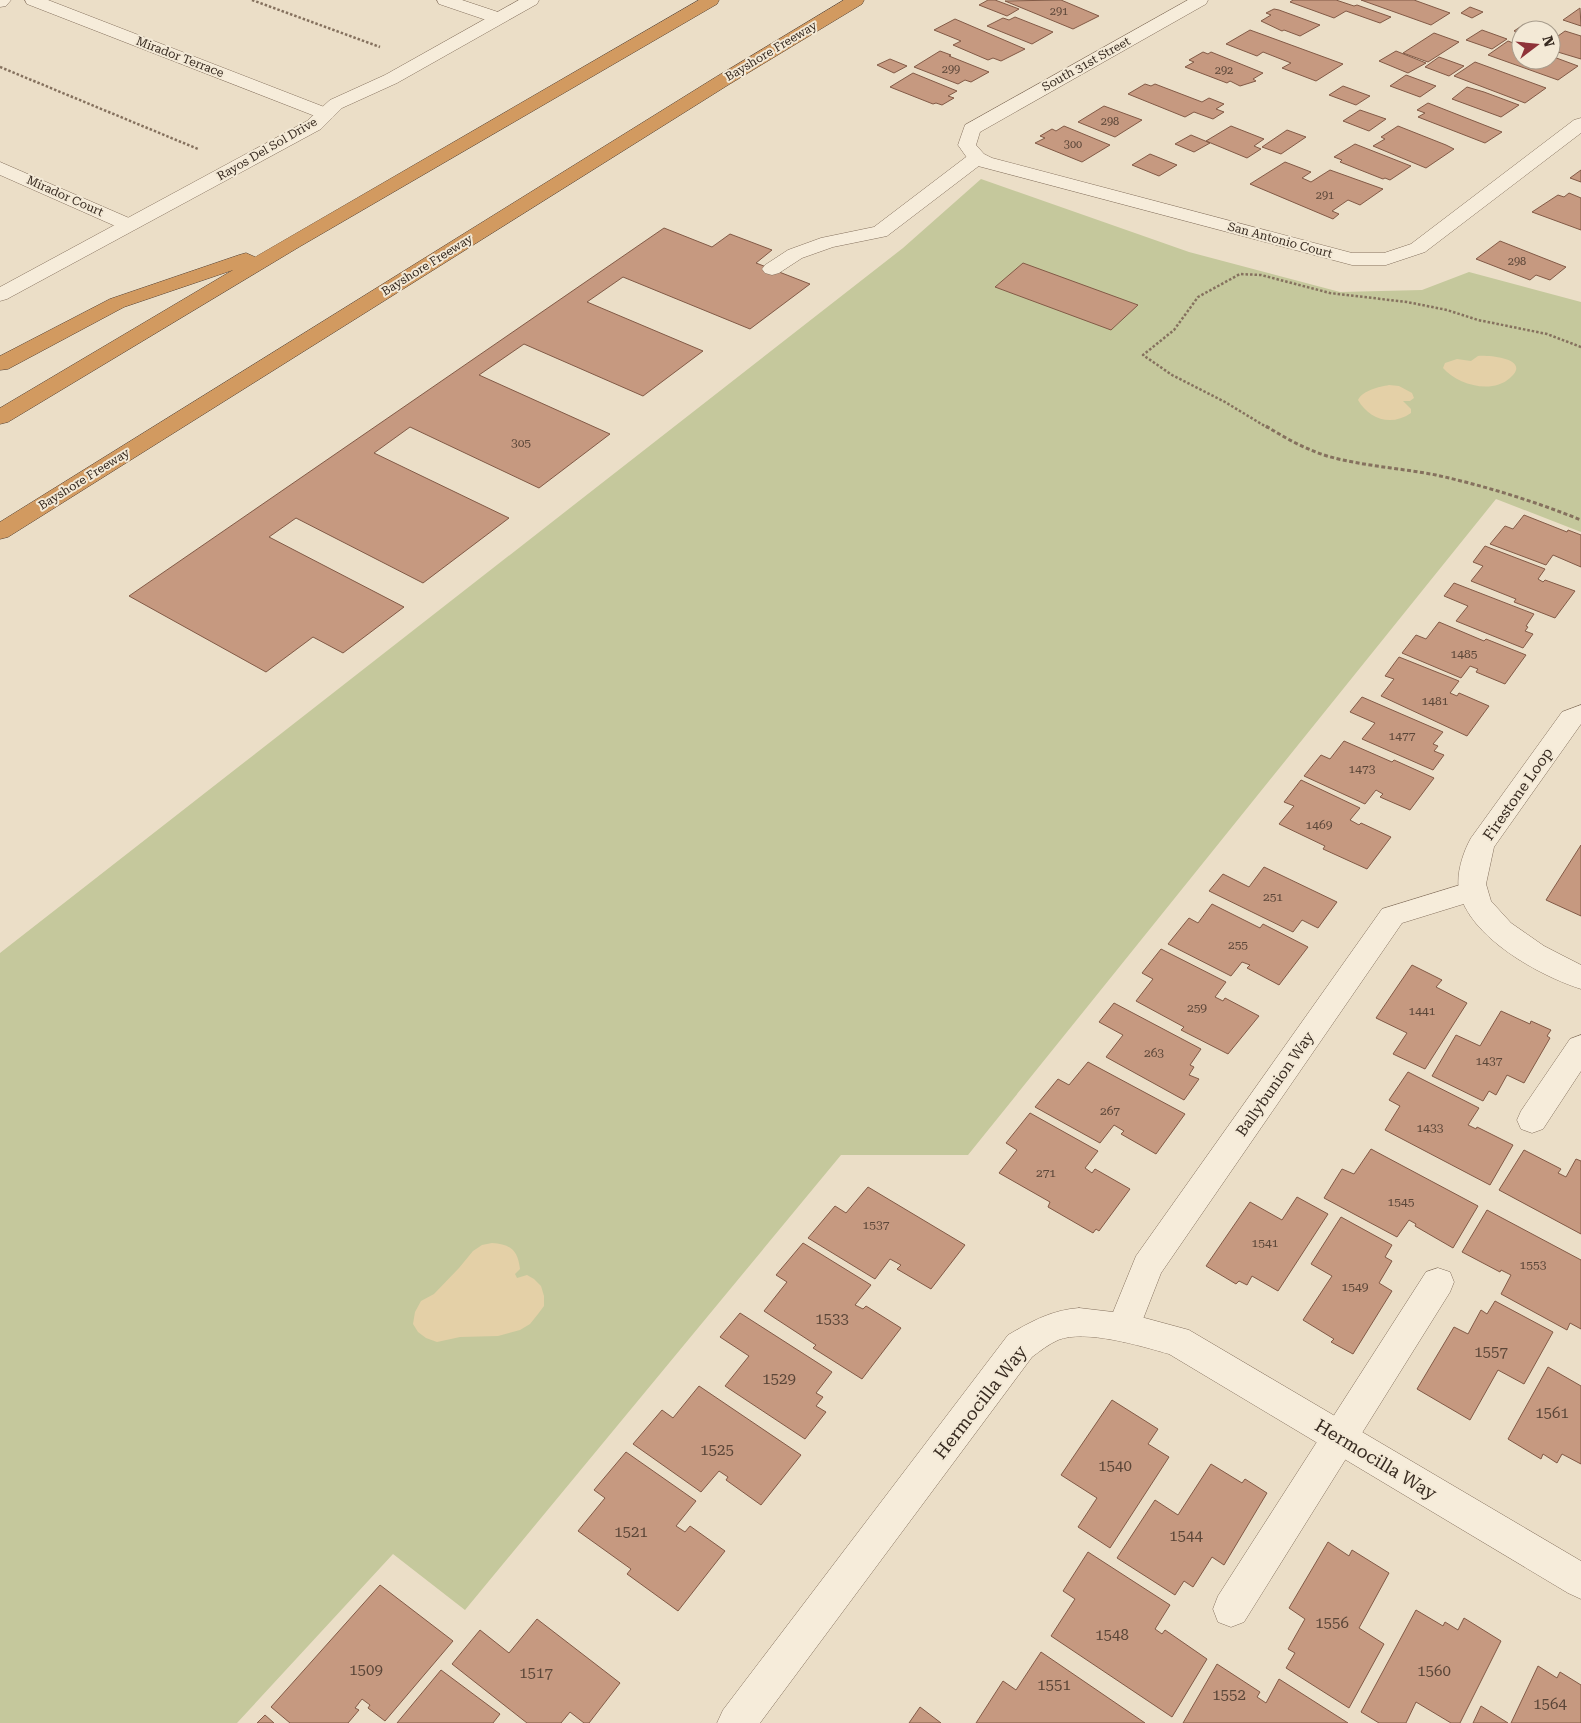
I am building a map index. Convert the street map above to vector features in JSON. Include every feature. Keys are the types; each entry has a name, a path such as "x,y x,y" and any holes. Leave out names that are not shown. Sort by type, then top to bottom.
{"highway":[{"path":"0,417 292,243 710,0"},
{"name":"Bayshore Freeway","path":"0,532 688,102 856,0"},
{"path":"0,364 117,302 292,243"}],"street":[{"path":"0,2 4,0"},
{"name":"Mirador Terrace","path":"34,0 326,114"},
{"path":"445,0 498,18"},
{"name":"Rayos Del Sol Drive","path":"0,295 314,125 336,104 421,62 531,0"},
{"name":"South 31st Street","path":"976,158 967,145 972,129 1200,0"},
{"name":"San Antonio Court","path":"976,158 1352,259 1386,259 1418,248 1581,124"},
{"path":"772,269 795,254 828,242 880,232 976,158"},
{"name":"Mirador Court","path":"0,168 130,225"},
{"name":"Firestone Loop","path":"1472,891 1474,866 1482,845 1571,718 1581,714"},
{"path":"1472,891 1483,914 1508,936 1537,957 1581,978"},
{"name":"Ballybunion Way","path":"1124,1328 1147,1266 1392,916 1472,891"},
{"path":"1532,1120 1581,1047"},
{"path":"1231,1609 1438,1282"},
{"name":"Hermocilla Way","path":"736,1723 1020,1346 1052,1327 1088,1321 1177,1341 1581,1581"}],"path":[{"path":"252,0 421,62"},
{"path":"0,67 238,166"},
{"path":"1581,347 1548,334 1478,320 1447,310 1407,302 1330,293 1261,276 1240,274 1221,282 1198,298 1174,330 1143,355 1160,370 1222,400 1300,447 1356,463 1413,471 1464,482 1522,499 1581,520"}],"green space":[{"path":"981,179 1189,252 1340,292 1422,290 1469,272 1581,302 1581,532 1496,499 968,1155 841,1155 465,1610 393,1554 237,1723 0,1723 0,953 903,248"}],"sand":[{"path":"1478,356 1507,359 1516,366 1515,372 1502,383 1484,387 1465,383 1449,374 1443,368 1445,363 1457,359 1471,361"},
{"path":"1389,385 1399,386 1412,393 1414,398 1410,401 1403,401 1411,409 1411,413 1396,420 1381,419 1374,416 1358,400 1367,391"},
{"path":"492,1243 504,1245 515,1253 520,1269 515,1274 517,1278 527,1275 541,1286 544,1306 530,1324 520,1330 498,1336 460,1337 437,1342 426,1338 418,1332 413,1324 415,1312 421,1301 434,1294 473,1251 482,1245"}],"building":[{"path":"988,0 995,0 1019,9 1007,16 979,5"},
{"path":"1061,0 1099,16 1073,29 1005,1"},
{"path":"1293,0 1336,0 1391,17 1380,23 1346,11 1334,18 1290,2"},
{"path":"1361,0 1414,0 1450,13 1431,25"},
{"path":"1470,7 1483,12 1472,18 1461,13"},
{"path":"1580,8 1581,26 1563,20"},
{"path":"1274,9 1320,25 1300,36 1282,31 1261,21 1271,15 1266,13"},
{"path":"1015,17 1053,32 1032,44 987,26 1003,18 1009,20"},
{"path":"955,19 1025,49 1001,61 993,58 988,60 953,45 961,41 934,30"},
{"path":"1250,30 1343,64 1316,81 1282,68 1291,63 1263,52 1257,56 1226,44"},
{"path":"1482,30 1507,39 1492,49 1466,40"},
{"path":"1565,31 1581,36 1581,59 1561,53 1561,34"},
{"path":"1434,33 1459,42 1428,62 1403,53"},
{"path":"1508,41 1511,42 1511,63 1488,55"},
{"path":"940,51 989,72 971,82 965,80 958,84 914,67"},
{"path":"1396,51 1426,63 1408,73 1379,61"},
{"path":"1203,52 1208,54 1211,52 1263,73 1253,79 1256,81 1240,86 1185,67 1194,62 1189,60"},
{"path":"1439,57 1464,66 1449,76 1425,67"},
{"path":"890,59 907,66 894,73 877,65"},
{"path":"1561,60 1578,66 1558,80 1530,70 1561,70"},
{"path":"1475,62 1546,88 1525,103 1454,76"},
{"path":"913,73 957,91 948,96 954,98 942,105 933,104 890,87"},
{"path":"1406,75 1436,86 1420,97 1390,86"},
{"path":"1145,84 1151,86 1155,84 1202,102 1209,98 1224,104 1216,109 1224,112 1213,119 1194,112 1185,117 1128,94"},
{"path":"1343,86 1370,96 1356,105 1329,95"},
{"path":"1467,87 1519,105 1501,117 1452,99"},
{"path":"1428,103 1502,132 1485,143 1418,117 1425,113 1417,110"},
{"path":"1104,106 1142,120 1115,137 1078,122"},
{"path":"1360,110 1386,119 1369,131 1343,121"},
{"path":"1064,126 1110,145 1082,162 1035,143 1045,138 1040,136 1052,129 1056,131"},
{"path":"1231,126 1264,139 1254,146 1261,149 1247,158 1206,141"},
{"path":"1398,126 1454,149 1426,168 1373,146 1385,139 1381,137"},
{"path":"1287,130 1306,137 1281,154 1262,147"},
{"path":"1191,135 1210,143 1194,152 1175,144"},
{"path":"1355,144 1411,166 1390,180 1340,162 1342,160 1334,157"},
{"path":"1150,154 1177,165 1159,176 1132,165"},
{"path":"1285,162 1311,172 1302,178 1311,182 1330,170 1383,189 1360,205 1348,200 1332,211 1339,214 1333,219 1250,184"},
{"path":"1581,170 1581,182 1570,178"},
{"path":"1569,193 1581,198 1581,230 1532,212 1558,195 1564,197"},
{"path":"664,228 712,247 730,234 772,250 756,263 810,284 750,329 623,277 587,302 703,351 643,396 524,344 479,375 610,434 539,488 410,427 374,453 509,518 423,583 296,518 269,537 404,607 343,653 313,637 266,672 129,596"},
{"path":"1500,241 1566,267 1550,280 1536,275 1530,280 1476,259"},
{"path":"1023,263 1138,305 1111,330 995,287"},
{"path":"1524,515 1567,532 1568,530 1581,535 1581,567 1553,555 1546,565 1490,544 1505,526 1513,529"},
{"path":"1485,546 1545,569 1538,579 1543,582 1545,580 1575,591 1555,618 1514,602 1516,599 1471,581 1483,566 1473,562"},
{"path":"1454,583 1534,614 1525,631 1533,634 1523,648 1456,621 1468,606 1444,596"},
{"path":"1439,622 1484,641 1486,639 1526,655 1505,684 1476,672 1478,669 1470,666 1461,678 1402,653 1416,635 1426,639"},
{"path":"1399,657 1459,681 1450,693 1457,696 1459,693 1489,706 1467,736 1381,696 1394,679 1385,676"},
{"path":"1362,697 1443,732 1433,744 1438,746 1434,751 1444,755 1433,770 1362,739 1375,723 1350,712"},
{"path":"1344,741 1434,778 1410,810 1380,797 1383,794 1376,790 1365,804 1304,776 1321,755 1330,759"},
{"path":"1301,780 1360,808 1350,820 1391,837 1367,869 1323,849 1325,846 1279,824 1294,806 1284,802"},
{"path":"1581,845 1581,916 1546,900"},
{"path":"1264,867 1337,902 1318,928 1302,920 1293,932 1209,891 1223,874 1249,887"},
{"path":"1212,904 1260,928 1263,924 1308,947 1279,985 1247,968 1250,965 1242,962 1231,976 1168,944 1189,918 1198,923"},
{"path":"1161,949 1226,982 1215,997 1223,1001 1225,998 1259,1016 1228,1054 1181,1030 1184,1027 1136,1001 1153,979 1142,973"},
{"path":"1412,965 1442,980 1436,987 1467,1003 1425,1069 1393,1054 1407,1033 1376,1018"},
{"path":"1114,1003 1201,1049 1190,1065 1194,1067 1189,1075 1199,1079 1184,1100 1106,1057 1123,1035 1099,1022"},
{"path":"1501,1011 1530,1024 1531,1021 1551,1030 1547,1036 1550,1038 1524,1083 1507,1075 1496,1095 1489,1091 1483,1101 1432,1076 1456,1035 1480,1046"},
{"path":"1088,1062 1185,1114 1156,1154 1121,1134 1124,1131 1114,1125 1100,1143 1035,1107 1058,1079 1069,1085"},
{"path":"1408,1072 1479,1108 1468,1125 1476,1129 1477,1127 1513,1145 1490,1185 1385,1130 1400,1106 1389,1100"},
{"path":"1030,1113 1098,1151 1085,1168 1092,1173 1095,1169 1130,1189 1099,1231 1096,1229 1093,1233 1048,1207 1050,1202 999,1173 1017,1150 1006,1143"},
{"path":"1371,1149 1478,1206 1453,1248 1415,1226 1416,1224 1409,1220 1397,1237 1324,1198 1342,1169 1354,1174"},
{"path":"1524,1150 1561,1169 1558,1173 1566,1177 1576,1159 1581,1161 1581,1234 1499,1190"},
{"path":"868,1187 965,1245 931,1289 897,1269 901,1265 890,1259 875,1279 808,1238 835,1206 846,1213"},
{"path":"1297,1197 1328,1214 1278,1291 1252,1276 1247,1285 1239,1281 1236,1284 1206,1266 1250,1202 1282,1220"},
{"path":"1487,1210 1581,1260 1581,1329 1570,1323 1567,1330 1501,1294 1511,1275 1501,1270 1500,1272 1462,1252"},
{"path":"1341,1217 1392,1245 1385,1257 1392,1261 1379,1283 1392,1291 1353,1354 1331,1342 1334,1339 1303,1320 1332,1276 1311,1264"},
{"path":"803,1243 871,1285 855,1305 863,1309 866,1306 901,1328 862,1379 813,1348 816,1345 764,1311 787,1282 776,1275"},
{"path":"1495,1301 1553,1332 1524,1384 1498,1370 1470,1420 1417,1389 1454,1327 1468,1334 1481,1310 1487,1314"},
{"path":"740,1313 832,1372 816,1393 823,1397 816,1406 826,1412 805,1439 725,1386 749,1356 720,1337"},
{"path":"1548,1367 1581,1386 1581,1464 1562,1454 1557,1463 1543,1454 1541,1459 1508,1439"},
{"path":"699,1386 801,1455 761,1505 726,1480 728,1477 719,1471 701,1492 633,1444 662,1410 673,1418"},
{"path":"1112,1400 1158,1429 1148,1444 1169,1457 1110,1548 1078,1527 1097,1498 1061,1475"},
{"path":"626,1452 696,1501 676,1526 685,1532 690,1526 725,1551 678,1611 627,1574 631,1569 578,1531 605,1498 594,1490"},
{"path":"1211,1464 1242,1483 1245,1479 1267,1493 1224,1565 1212,1557 1193,1587 1184,1581 1175,1595 1117,1558 1155,1500 1178,1515"},
{"path":"1328,1542 1349,1556 1352,1550 1389,1573 1359,1628 1384,1644 1349,1708 1286,1668 1295,1653 1288,1649 1305,1619 1289,1608"},
{"path":"1088,1552 1170,1605 1155,1629 1162,1634 1165,1630 1207,1659 1172,1717 1051,1636 1075,1599 1063,1591"},
{"path":"380,1585 453,1641 385,1721 368,1708 370,1705 362,1699 355,1708 359,1710 348,1723 290,1723 271,1707"},
{"path":"1416,1610 1443,1626 1445,1622 1458,1630 1464,1618 1501,1641 1460,1723 1451,1723 1416,1702 1406,1723 1379,1723 1361,1712"},
{"path":"537,1619 620,1683 589,1723 584,1723 570,1712 561,1723 527,1723 452,1664 480,1630 509,1653"},
{"path":"1041,1652 1145,1723 976,1723 1003,1681 1016,1690"},
{"path":"1217,1664 1260,1692 1257,1697 1266,1703 1279,1679 1348,1723 1183,1723"},
{"path":"1538,1666 1557,1678 1560,1672 1581,1685 1581,1723 1511,1723"},
{"path":"441,1670 500,1714 493,1723 397,1723"},
{"path":"1481,1706 1508,1723 1473,1723"},
{"path":"920,1707 941,1723 909,1723"},
{"path":"265,1715 274,1723 257,1723"}]}
